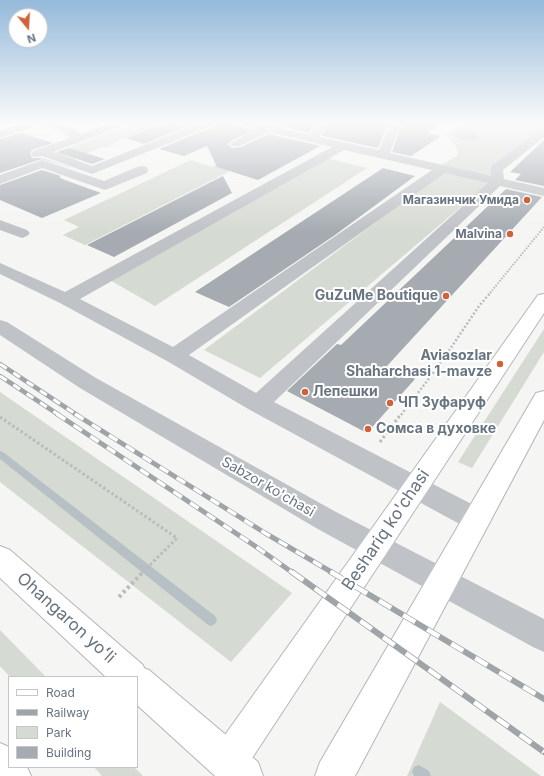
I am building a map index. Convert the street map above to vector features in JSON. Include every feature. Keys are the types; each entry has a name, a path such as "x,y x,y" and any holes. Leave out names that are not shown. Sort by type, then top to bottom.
{"main road":[{"name":"Beshariq ko'chasi","path":"236,769 376,546 544,299"},
{"path":"334,776 544,399"},
{"name":"Ohangaron yoʻli","path":"0,559 130,676"},
{"path":"138,683 236,769"},
{"path":"0,762 12,776"}],"street":[{"path":"0,168 23,159"},
{"path":"61,159 92,170 119,159"},
{"path":"66,299 318,159"},
{"path":"401,159 544,192"},
{"path":"498,182 497,169 509,159"},
{"path":"0,180 42,164 105,186 142,170"},
{"path":"174,356 442,169"},
{"path":"258,404 498,182"},
{"path":"0,225 22,233"},
{"path":"0,268 66,299 174,356 258,404 477,520"},
{"name":"Sabzor ko'chasi","path":"0,326 88,384 326,520 544,636"}],"path":[{"path":"380,442 440,364 479,306 544,227"},
{"path":"0,417 177,538 119,597"}],"green space":[{"path":"229,159 253,159 85,245 63,235 79,227 64,220 190,160 212,167"},
{"path":"324,159 331,159 367,168 155,306 108,279"},
{"path":"451,159 509,159 497,169 498,181 441,165"},
{"path":"445,171 490,182 260,378 204,350"},
{"path":"544,329 544,352 472,468 458,462"},
{"path":"0,392 292,593 231,662 0,482"},
{"path":"0,630 45,676 9,676 0,666"},
{"path":"440,702 541,776 407,776"},
{"path":"95,768 135,768 143,776 102,776"}],"building":[{"path":"0,159 41,159 0,173"},
{"path":"43,159 46,159 77,170"},
{"path":"78,159 104,159 92,164"},
{"path":"213,159 296,159 258,180 217,167"},
{"path":"524,159 544,159 544,186 515,180 521,174 510,172"},
{"path":"383,168 415,176 335,235 229,307 195,292"},
{"path":"42,170 61,176 59,177 101,193 42,218 0,200 0,185"},
{"path":"223,176 232,193 114,257 87,245"},
{"path":"506,189 542,197 387,366 415,379 367,433 287,391 337,344 341,345"}],"waterway":[{"path":"0,454 211,620"},
{"path":"419,772 424,776"}],"railway":[{"path":"0,364 77,415"},
{"path":"0,376 59,415"},
{"path":"57,414 293,573"},
{"path":"75,414 265,533 333,573"},
{"path":"292,572 544,752"},
{"path":"331,572 544,699"}],"place":[{"name":"Магазинчик Умида","path":"527,200"},
{"name":"Malvina","path":"510,234"},
{"name":"GuZuMe Boutique","path":"446,296"},
{"name":"Aviasozlar Shaharchasi 1-mavze","path":"500,364"},
{"name":"Лепешки","path":"305,392"},
{"name":"ЧП Зуфаруф","path":"390,403"},
{"name":"Сомса в духовке","path":"368,429"}]}
